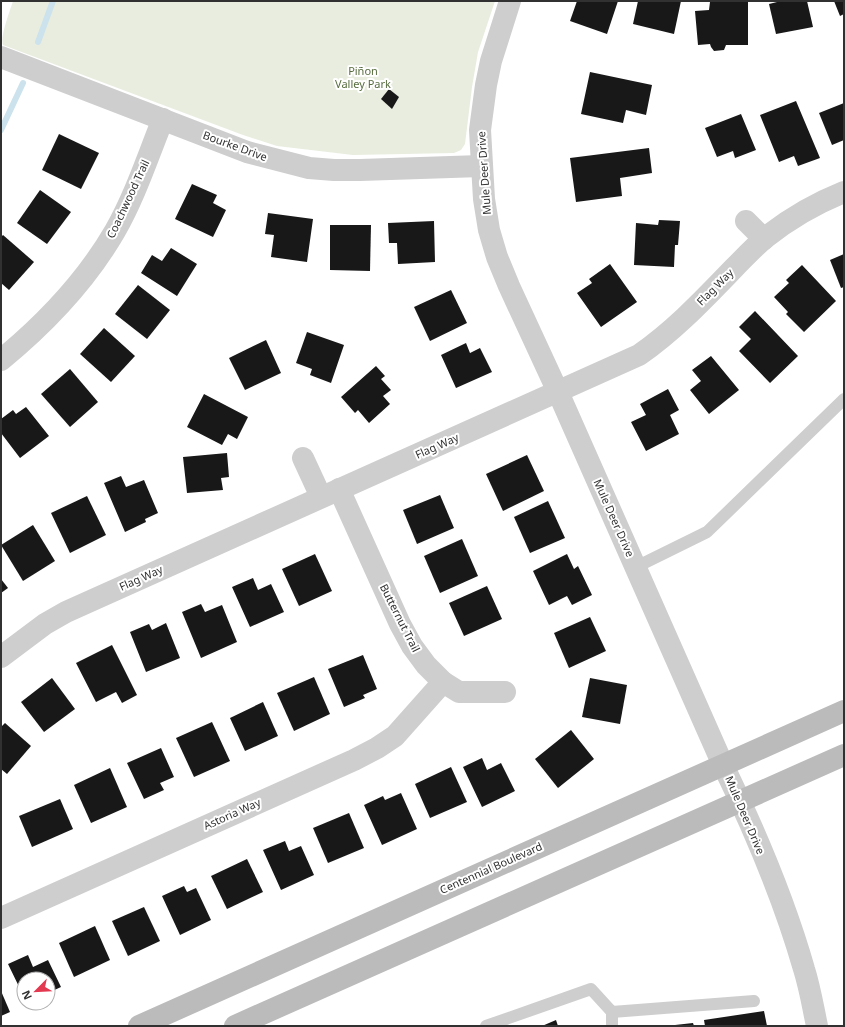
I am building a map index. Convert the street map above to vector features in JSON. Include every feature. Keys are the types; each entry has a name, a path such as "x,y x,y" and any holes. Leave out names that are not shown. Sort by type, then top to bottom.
{"main road":[{"name":"Centennial Boulevard","path":"139,1026 844,711"},
{"path":"235,1026 844,755"}],"street":[{"name":"Mule Deer Drive","path":"510,1 491,61 480,130 484,199 489,230 497,257 723,765 741,801 789,920 805,971 817,1026"},
{"name":"Bourke Drive","path":"1,57 247,152 309,168 360,170 481,166"},
{"name":"Coachwood Trail","path":"1,360 46,319 76,288 99,257 119,222 164,119"},
{"name":"Flag Way","path":"1,657 46,624 66,612 640,355 674,329 764,239 814,204 844,192"},
{"path":"746,221 764,239"},
{"name":"Butternut Trail","path":"303,458 330,493 412,646 426,665 443,682 459,692 505,692"},
{"name":"Astoria Way","path":"1,918 354,760 377,748 395,736 443,682"}],"lane":[{"path":"636,567 707,532 844,400"},
{"path":"486,1026 591,989 612,1012 612,1026"},
{"path":"612,1012 754,1001"}],"green space":[{"name":"Piñon Valley Park","path":"13,1 495,1 478,52 465,144 461,150 454,153 353,155 277,146 243,135 3,45 2,41 4,30"}],"building":[{"path":"577,1 618,1 607,34 570,21"},
{"path":"638,1 681,1 674,34 633,24"},
{"path":"748,1 748,45 726,45 724,50 714,51 710,44 698,45 695,11 709,10 710,2"},
{"path":"781,1 807,1 813,27 776,34 769,4"},
{"path":"834,1 844,1 844,14 840,16"},
{"path":"590,72 652,85 646,115 626,110 623,123 581,114"},
{"path":"389,89 399,97 392,109 381,99"},
{"path":"796,101 820,158 798,166 794,156 779,162 760,115"},
{"path":"844,103 844,140 832,145 819,113"},
{"path":"741,114 756,150 735,158 733,151 717,157 705,128"},
{"path":"59,134 99,153 81,189 42,170"},
{"path":"649,148 652,173 620,178 622,196 576,202 570,158"},
{"path":"192,184 217,195 213,203 226,210 213,237 175,219"},
{"path":"40,190 71,212 47,244 17,223"},
{"path":"268,213 313,219 307,262 271,257 274,235 265,234"},
{"path":"659,220 680,221 678,245 675,245 674,267 634,265 636,223 658,225"},
{"path":"434,221 435,262 398,264 397,243 389,243 388,223"},
{"path":"330,225 371,225 370,271 330,270"},
{"path":"3,235 34,262 9,290 1,283 1,237"},
{"path":"171,248 197,264 177,296 141,273 152,255 162,261"},
{"path":"844,254 844,287 841,288 830,260"},
{"path":"610,264 637,302 601,327 577,293 592,283 589,279"},
{"path":"802,265 836,301 804,332 786,314 788,312 774,297 789,283 786,280"},
{"path":"138,285 170,310 147,339 115,314"},
{"path":"451,290 467,323 430,341 414,307"},
{"path":"755,311 798,356 770,383 739,351 751,339 739,327"},
{"path":"104,328 135,356 111,382 80,354"},
{"path":"307,332 344,345 331,383 310,375 312,369 296,363"},
{"path":"266,340 281,373 245,390 229,358"},
{"path":"466,343 470,353 480,348 492,372 456,388 441,355"},
{"path":"711,356 739,390 709,414 690,390 701,381 692,370"},
{"path":"376,366 385,376 381,379 391,390 383,396 390,404 369,423 358,410 355,413 341,397"},
{"path":"70,369 98,402 70,427 41,394"},
{"path":"668,389 679,410 670,415 679,434 646,451 631,422 646,415 640,404"},
{"path":"204,394 248,417 237,439 228,434 222,445 187,427"},
{"path":"26,407 49,436 20,458 1,433 1,419 13,410 16,414"},
{"path":"227,453 229,477 221,478 223,490 187,493 183,457"},
{"path":"527,455 544,491 503,511 486,474"},
{"path":"121,476 126,487 144,480 158,513 145,519 146,522 125,532 104,483"},
{"path":"440,495 454,528 417,544 403,510"},
{"path":"87,496 106,535 70,553 51,513"},
{"path":"548,501 565,538 530,553 514,517"},
{"path":"33,525 55,561 23,581 1,545"},
{"path":"462,539 478,576 440,593 424,556"},
{"path":"315,554 332,591 299,606 282,569"},
{"path":"567,554 574,569 578,566 592,595 572,605 567,596 549,605 533,571"},
{"path":"253,578 258,590 271,584 284,612 250,627 232,587"},
{"path":"1,579 8,588 1,593"},
{"path":"487,586 502,619 464,636 449,603"},
{"path":"201,604 205,612 222,605 237,642 201,658 182,612"},
{"path":"590,617 606,651 569,668 554,633"},
{"path":"166,623 180,658 146,672 130,632 149,624 152,630"},
{"path":"112,645 137,695 122,703 116,692 96,702 76,663"},
{"path":"363,655 377,689 363,695 365,698 344,707 328,669"},
{"path":"314,677 330,714 294,731 277,693"},
{"path":"52,678 75,709 44,732 21,702"},
{"path":"590,678 627,685 620,724 582,717"},
{"path":"263,702 278,736 245,751 230,718"},
{"path":"212,722 230,761 194,777 176,738"},
{"path":"5,723 31,746 7,774 1,769 1,727"},
{"path":"571,730 594,759 558,788 535,759"},
{"path":"161,748 174,777 160,783 164,790 144,799 127,763"},
{"path":"482,758 487,770 501,763 515,791 482,807 463,767"},
{"path":"451,767 467,802 430,818 415,784"},
{"path":"110,768 127,807 91,823 74,785"},
{"path":"401,793 417,829 382,845 364,805 383,796 385,800"},
{"path":"60,799 73,829 32,847 19,816"},
{"path":"349,813 364,848 328,863 313,828"},
{"path":"285,841 289,851 301,846 314,875 281,890 263,850"},
{"path":"247,859 263,892 227,909 211,876"},
{"path":"184,886 187,892 196,888 211,920 180,935 162,896"},
{"path":"144,907 160,941 128,956 112,921"},
{"path":"95,926 110,960 74,977 59,943"},
{"path":"28,955 33,967 48,960 53,971 16,971 16,980 8,964"},
{"path":"56,977 61,987 56,989"},
{"path":"1,991 10,1012 1,1016"},
{"path":"764,1011 767,1026 705,1026 704,1020"},
{"path":"556,1020 558,1026 542,1026"},
{"path":"693,1023 694,1026 675,1026 675,1025"}],"waterway":[{"path":"38,42 53,1"},
{"path":"1,130 23,83"}]}
